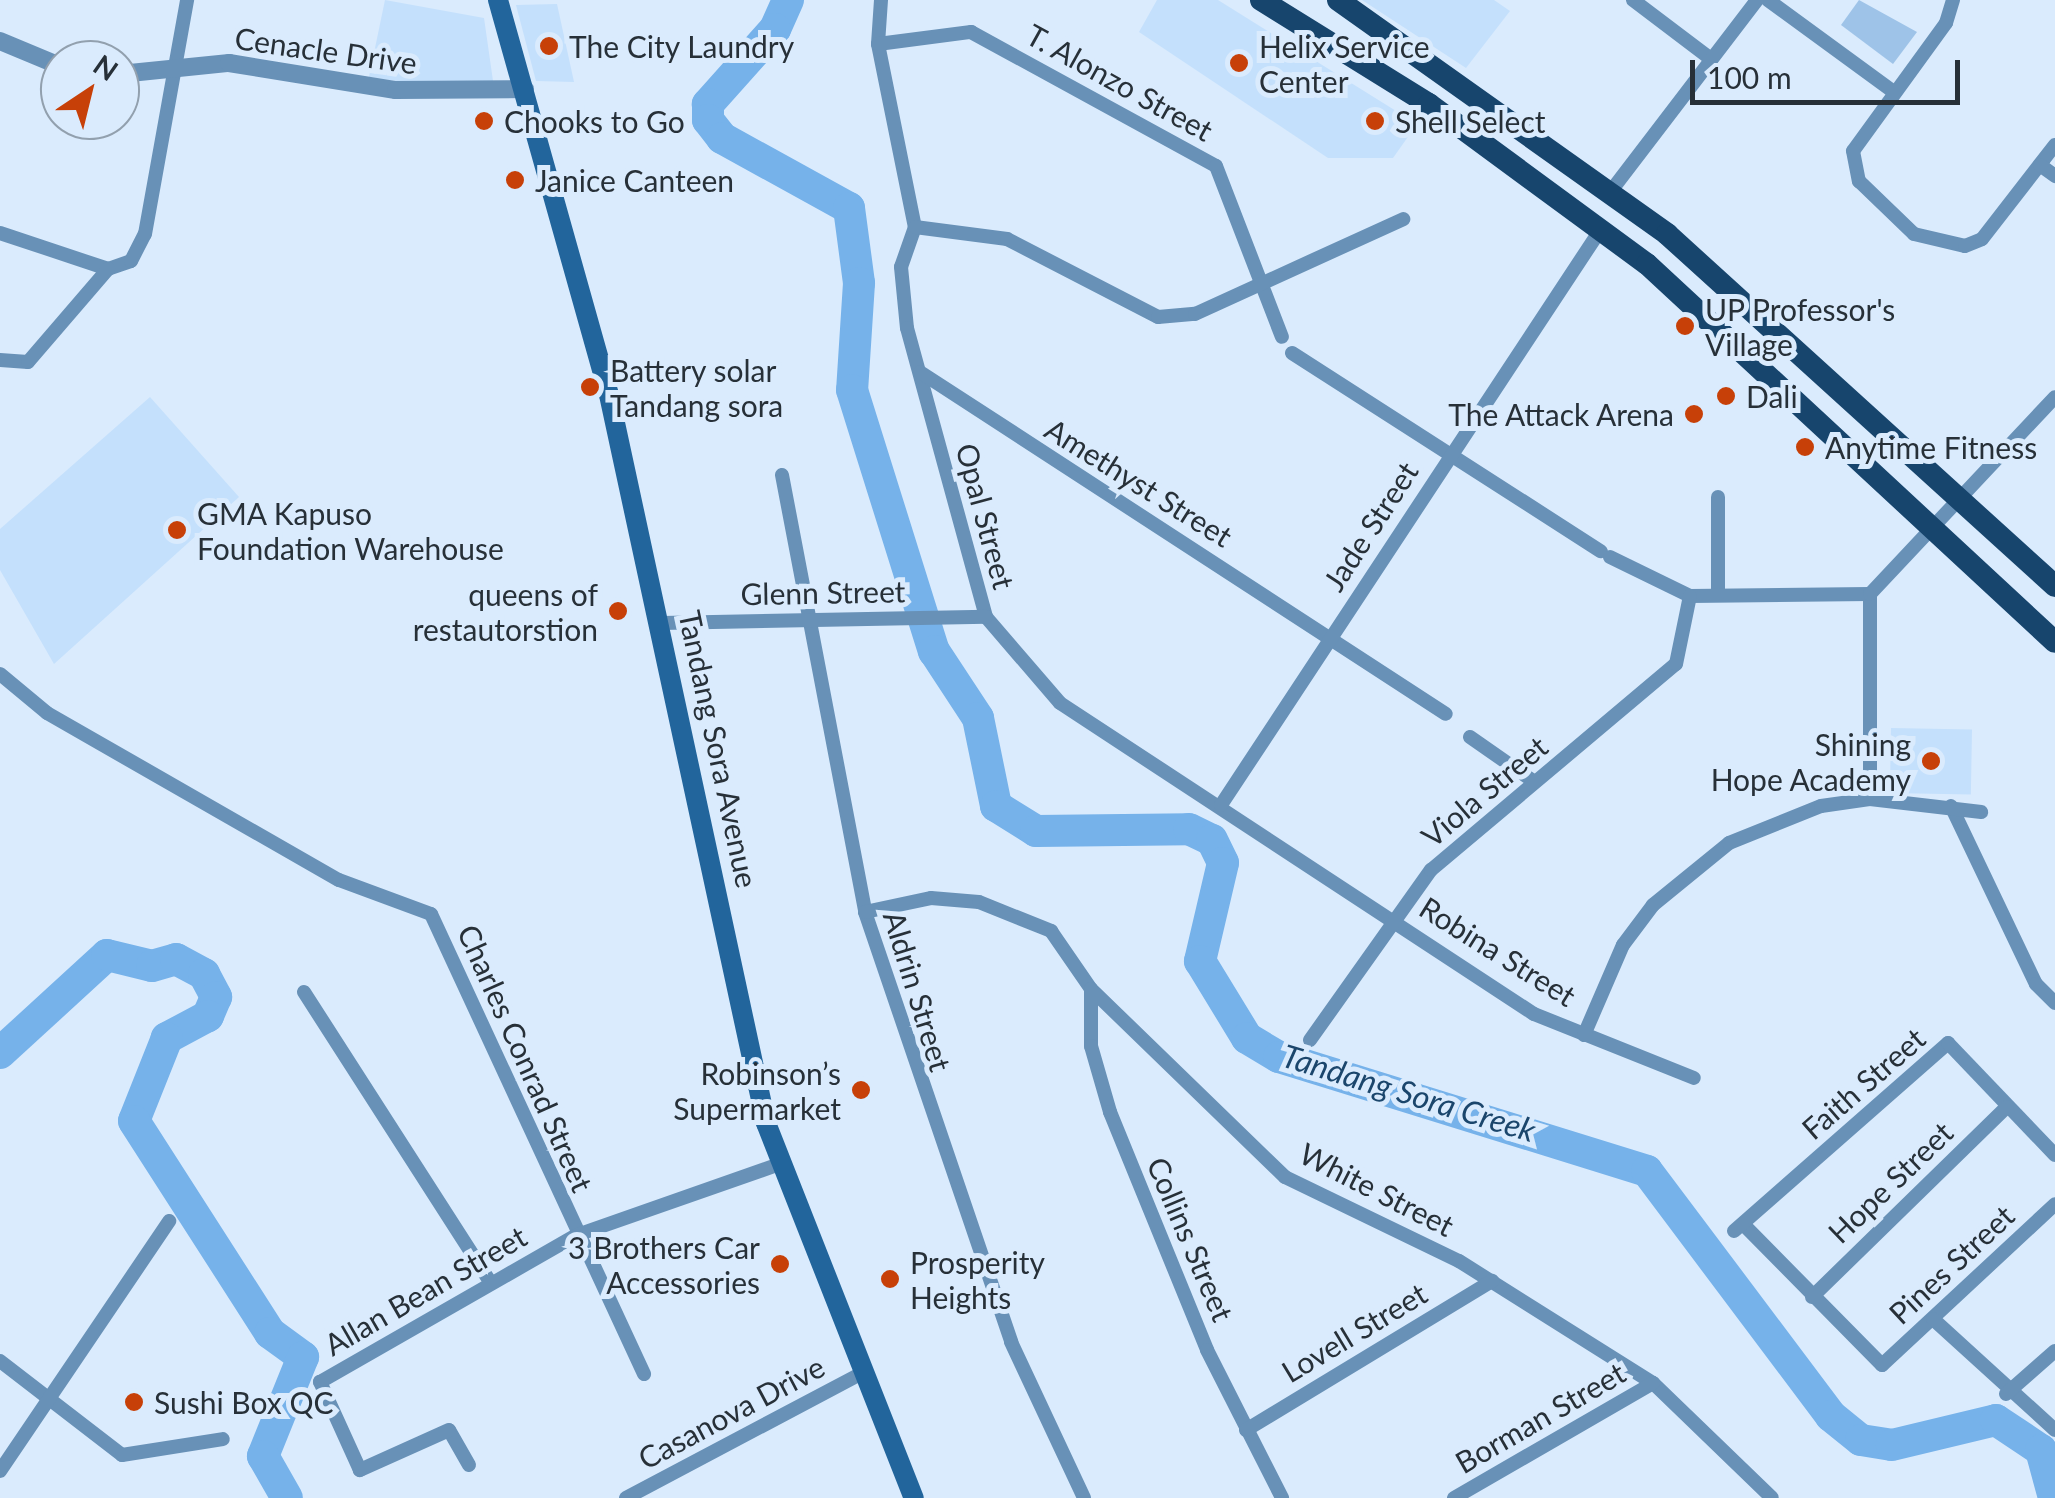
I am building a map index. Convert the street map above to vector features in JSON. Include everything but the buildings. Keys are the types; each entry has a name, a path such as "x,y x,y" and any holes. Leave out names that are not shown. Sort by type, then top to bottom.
{"main road":[{"name":"Tandang Sora Avenue","path":"498,0 525,89 662,623 750,1059 780,1164 914,1498"},
{"path":"1261,0 1429,104 1601,229 1695,304 2055,642"},
{"path":"1338,0 1612,190 1718,278 2055,586"},
{"path":"1695,304 1718,278"}],"street":[{"path":"0,360 28,362 108,269 132,261 181,62 187,0"},
{"name":"Opal Street","path":"881,0 878,44 916,227 901,267 920,372 986,617 1060,703 1334,878"},
{"path":"1633,0 1711,59"},
{"path":"1612,190 1757,0"},
{"path":"1768,0 1895,93"},
{"path":"1952,0 1895,93 1852,151 1859,181 1935,245 1982,239 2055,145"},
{"name":"T. Alonzo Street","path":"878,44 971,32 1216,166 1282,337"},
{"path":"0,40 40,57"},
{"name":"Cenacle Drive","path":"140,70 181,62 396,90 525,89"},
{"path":"2040,164 2055,176"},
{"path":"916,227 1008,239 1158,316 1195,314 1403,220"},
{"name":"Jade Street","path":"1221,805 1601,229"},
{"path":"0,233 108,269"},
{"path":"1292,353 1606,554 1690,596 1870,594"},
{"name":"Amethyst Street","path":"920,372 1446,714"},
{"path":"1870,799 1870,594 1958,495 2055,397"},
{"name":"Aldrin Street","path":"782,476 865,912 1011,1342 1084,1498"},
{"path":"1718,497 1718,595"},
{"name":"Viola Street","path":"1310,1040 1432,870 1676,664 1690,596"},
{"name":"Glenn Street","path":"662,623 986,617"},
{"name":"Charles Conrad Street","path":"0,674 47,713 339,880 431,914 644,1374"},
{"path":"1470,737 1533,782"},
{"path":"1584,1035 1623,945 1688,871 1774,821 1870,799 1981,812"},
{"path":"1951,806 2036,984 2055,1003"},
{"name":"Robina Street","path":"1334,878 1534,1014 1694,1078"},
{"name":"White Street","path":"865,912 931,898 978,902 1050,931 1091,989 1285,1176 1492,1281 1653,1383 1772,1498"},
{"name":"Collins Street","path":"1091,989 1092,1046 1110,1112 1246,1430 1282,1498"},
{"path":"304,992 490,1282"},
{"name":"Faith Street","path":"1885,1364 1872,1362 1812,1296 1739,1227 1948,1044 2055,1155"},
{"name":"Hope Street","path":"1812,1296 2007,1107"},
{"name":"Allan Bean Street","path":"469,1464 449,1430 360,1470 320,1382 577,1235 780,1164"},
{"name":"Pines Street","path":"1885,1364 2055,1204"},
{"path":"0,1471 169,1220"},
{"name":"Lovell Street","path":"1246,1430 1492,1281"},
{"path":"1933,1319 2006,1394 2055,1430"},
{"path":"2006,1394 2055,1351"},
{"path":"0,1361 122,1456 223,1439"},
{"name":"Casanova Drive","path":"626,1498 862,1373"},
{"name":"Borman Street","path":"1454,1498 1653,1383"}],"shaded area":[{"path":"385,0 484,18 495,95 369,77"},
{"path":"1157,0 1218,0 1417,124 1393,158 1328,158 1139,32"},
{"path":"1362,0 1494,0 1510,11 1466,68"},
{"path":"1859,0 1917,32 1893,64 1841,25"},
{"path":"557,4 574,82 536,81 516,5"},
{"path":"150,397 239,497 54,664 0,570 0,529"},
{"name":"Shining Hope Academy","path":"1891,728 1972,729 1971,794 1890,793"}],"waterway":[{"name":"Tandang Sora Creek","path":"788,0 775,29 708,104 708,120 722,138 849,208 859,283 852,390 934,651 978,718 996,806 1036,831 1189,829 1212,840 1223,863 1200,961 1247,1038 1279,1057 1647,1171 1831,1416 1861,1440 1892,1445 1996,1420 2041,1450 2054,1498"},
{"path":"0,1053 107,955 152,966 176,959 204,974 216,997 208,1016 167,1038 134,1121 270,1333 303,1357 263,1456 287,1498"}],"place":[{"name":"The City Laundry","path":"549,46"},
{"name":"Helix Service Center","path":"1239,63"},
{"name":"Chooks to Go","path":"484,121"},
{"name":"Shell Select","path":"1375,121"},
{"name":"Janice Canteen","path":"515,180"},
{"name":"UP Professor's Village","path":"1685,326"},
{"name":"Battery solar Tandang sora","path":"590,387"},
{"name":"Dali","path":"1726,396"},
{"name":"The Attack Arena","path":"1694,414"},
{"name":"Anytime Fitness","path":"1805,447"},
{"name":"GMA Kapuso Foundation Warehouse","path":"177,530"},
{"name":"queens of restautorstion","path":"618,611"},
{"name":"Shining Hope Academy","path":"1931,761"},
{"name":"Robinson’s Supermarket","path":"861,1090"},
{"name":"3 Brothers Car Accessories","path":"780,1264"},
{"name":"Prosperity Heights","path":"890,1279"},
{"name":"Sushi Box QC","path":"134,1402"}]}
